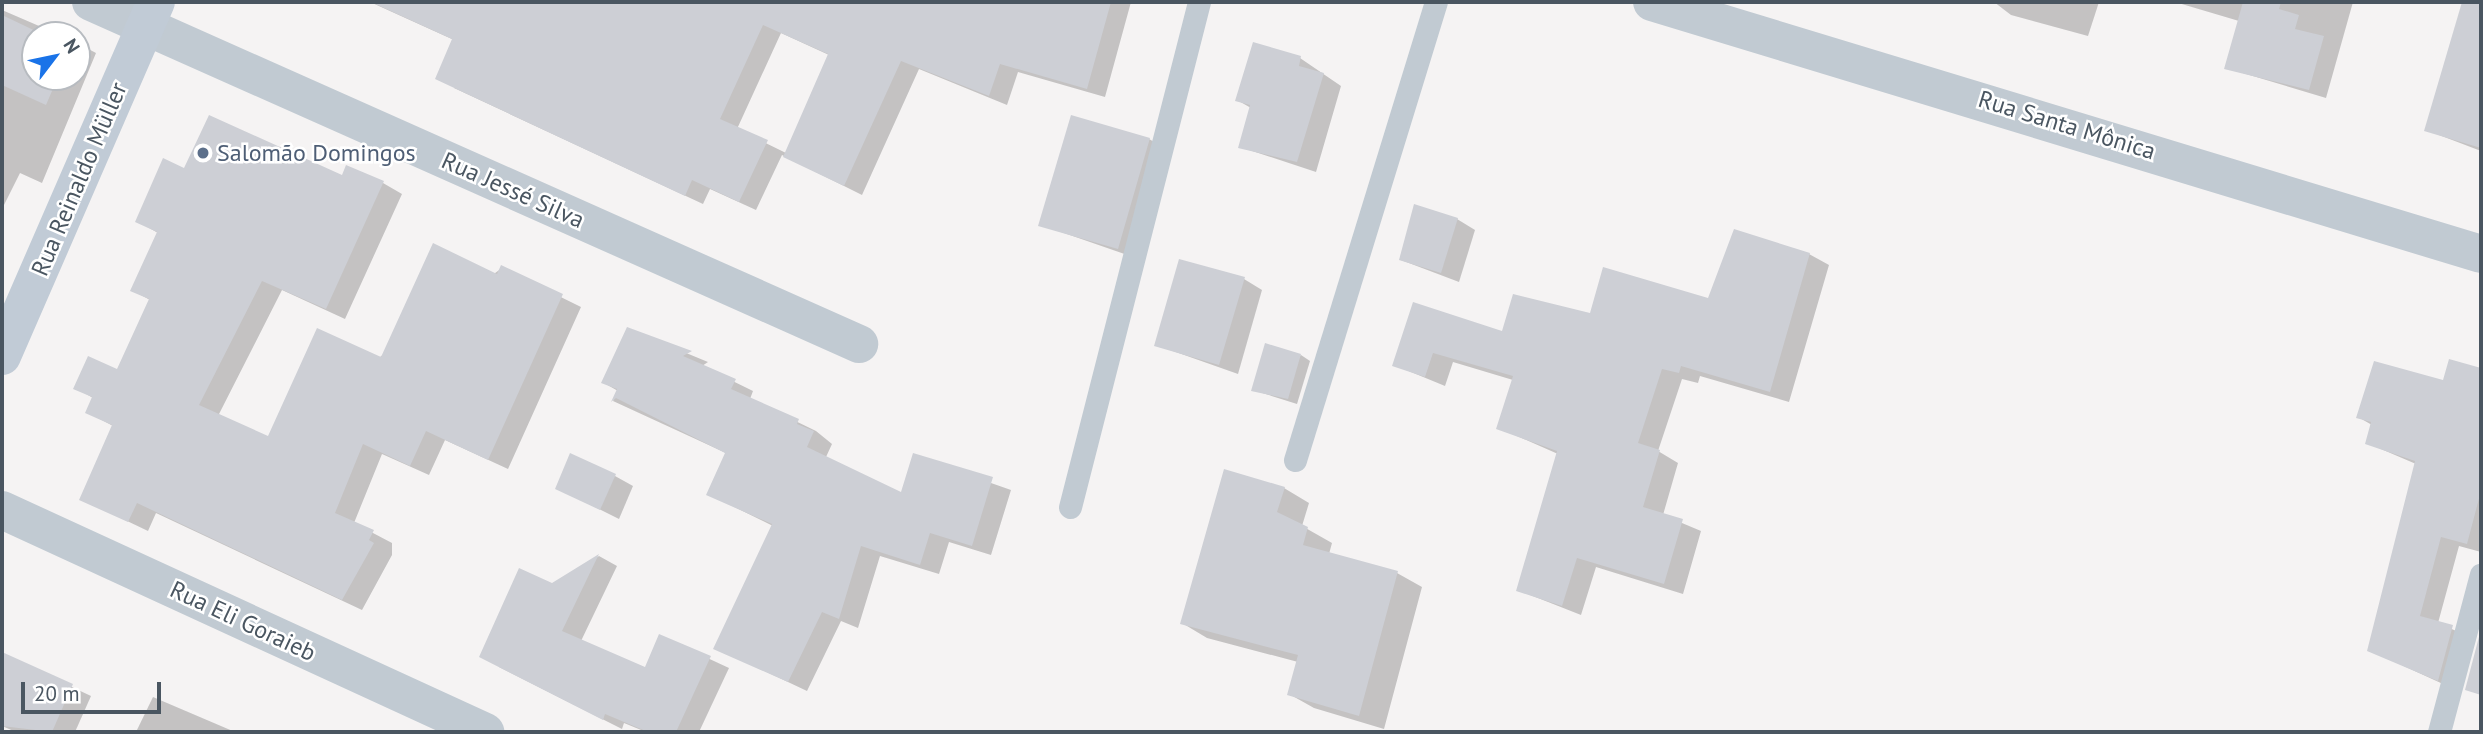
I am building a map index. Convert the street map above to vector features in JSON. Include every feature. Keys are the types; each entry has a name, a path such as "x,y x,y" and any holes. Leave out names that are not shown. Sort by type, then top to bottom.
{"street":[{"name":"Rua Jessé Silva","path":"91,2 150,14 859,344"},
{"name":"Rua Santa Mônica","path":"1652,2 2481,254"},
{"name":"Rua Reinaldo Müller","path":"2,356 150,14"},
{"name":"Rua Eli Goraieb","path":"2,510 485,732"}],"lane":[{"path":"1070,507 1199,2"},
{"path":"1295,460 1436,2"},
{"path":"2439,732 2481,574"}],"building":[{"path":"371,2 1111,2 1087,89 1000,64 989,96 901,61 844,186 783,157 828,54 763,25 720,119 768,140 739,202 692,180 685,196 435,79 452,39"},
{"path":"2243,2 2281,2 2279,9 2299,15 2295,29 2324,36 2309,90 2224,69"},
{"path":"2462,2 2481,2 2481,148 2424,131"},
{"path":"2,15 21,24 21,91 52,91 46,105 2,85"},
{"path":"1253,42 1301,56 1299,66 1324,73 1297,162 1238,148 1250,105 1235,101"},
{"path":"209,115 342,175 346,165 384,181 326,309 262,281 199,405 268,436 317,328 381,357 433,243 497,274 501,265 563,294 488,460 426,431 410,466 363,444 335,513 374,530 369,540 374,543 342,600 137,503 128,522 79,500 112,425 85,413 92,397 73,389 88,356 117,369 149,299 130,291 157,232 135,222 163,158 184,168"},
{"path":"1071,115 1150,138 1118,249 1038,226"},
{"path":"1414,204 1458,218 1441,273 1399,260"},
{"path":"1734,229 1810,253 1770,392 1681,366 1679,373 1662,369 1638,443 1660,450 1643,507 1683,519 1664,584 1577,558 1562,606 1516,591 1557,451 1496,429 1513,376 1433,353 1425,377 1392,366 1413,302 1502,331 1513,294 1590,313 1603,267 1708,298"},
{"path":"1179,259 1245,277 1219,365 1154,346"},
{"path":"627,327 692,351 683,356 736,379 731,389 799,419 797,424 814,431 807,447 901,492 913,453 993,477 972,546 930,533 920,565 861,546 839,619 822,612 788,682 713,649 772,524 706,495 725,453 616,398 611,402 617,389 601,383"},
{"path":"1265,343 1301,354 1288,399 1251,391"},
{"path":"2449,359 2481,368 2481,491 2467,544 2441,537 2420,616 2453,625 2438,681 2367,651 2415,461 2365,444 2371,422 2356,418 2374,361 2443,380"},
{"path":"570,453 616,474 600,510 555,489"},
{"path":"1224,469 1285,487 1277,512 1308,527 1303,545 1398,571 1359,716 1287,695 1298,655 1180,624"},
{"path":"599,554 562,631 645,667 659,634 711,656 676,732 648,732 605,714 603,720 479,657 519,568 552,583"},
{"path":"2481,633 2481,695 2465,690"},
{"path":"2,652 73,684 52,732 2,726"}],"place":[{"name":"Salomão Domingos","path":"203,153"}]}
